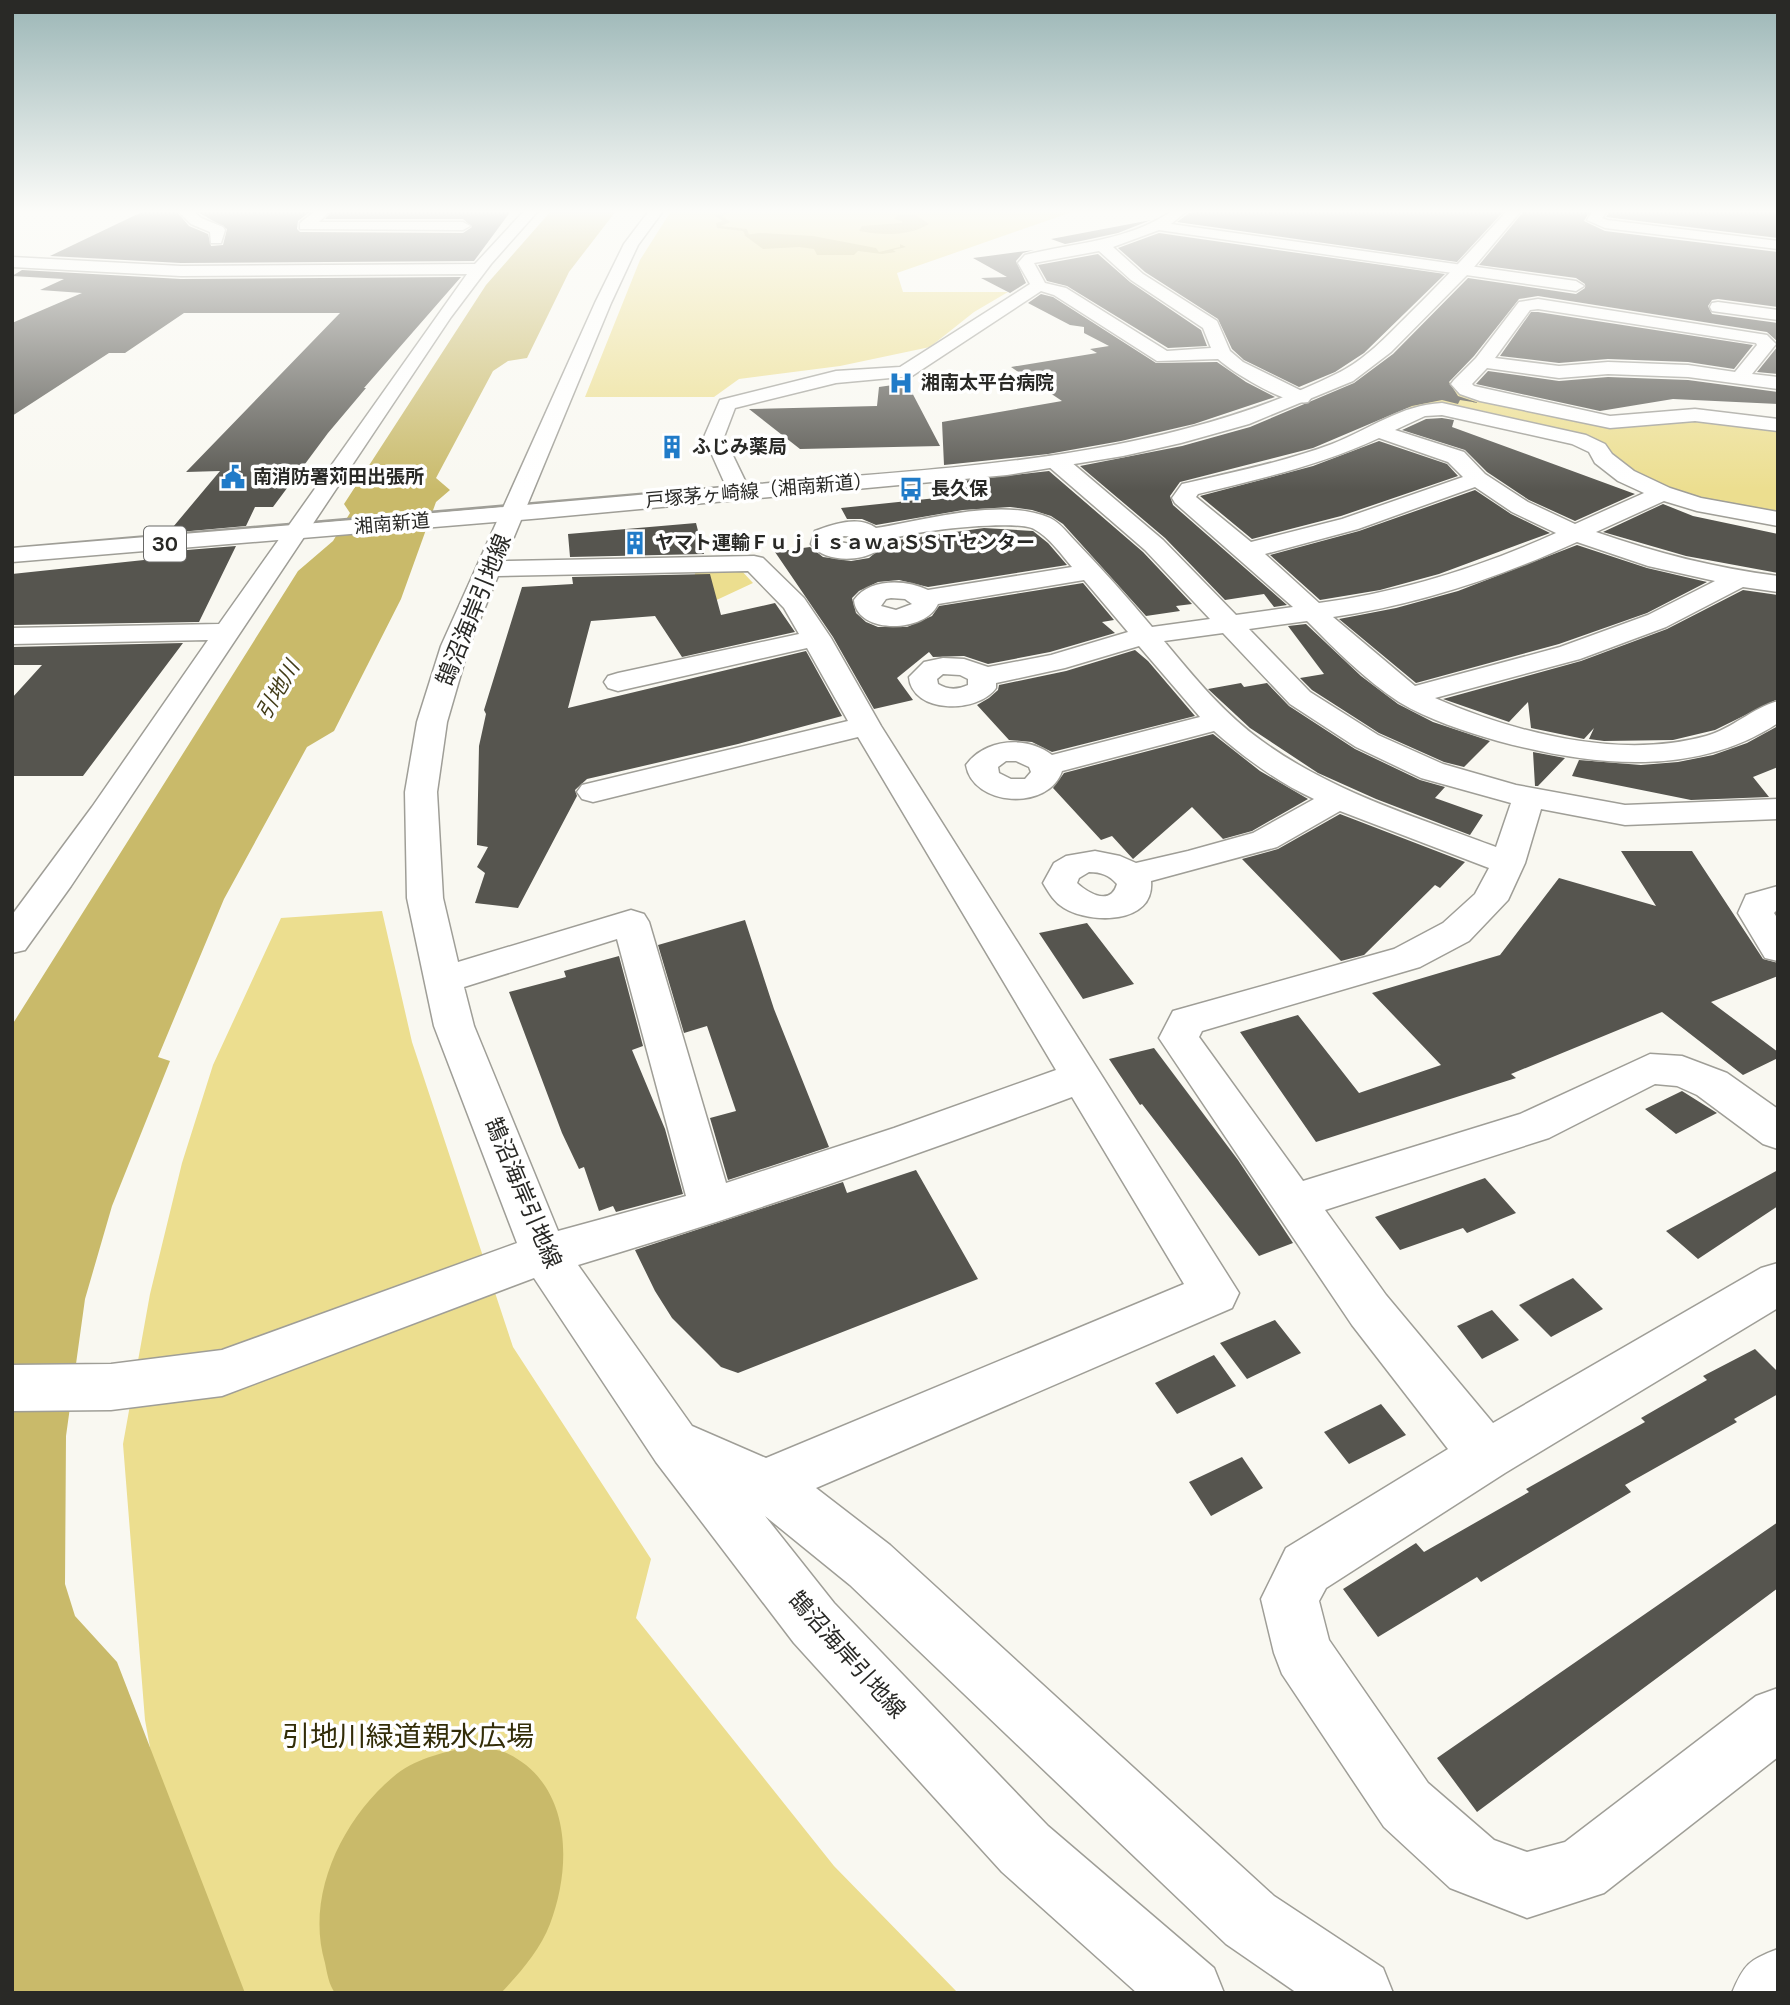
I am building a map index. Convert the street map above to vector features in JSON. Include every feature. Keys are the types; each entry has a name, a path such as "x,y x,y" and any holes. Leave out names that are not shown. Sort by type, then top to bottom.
{"street":[{"path":"12,941 229,632 305,532 455,305"},
{"name":"鵠沼海岸引地線","path":"602,305 455,646 432,722 421,792 425,898 454,1026 545,1255 674,1444 814,1623 1006,1829 1025,1849 1189,1993"},
{"path":"740,493 713,437 727,404 836,377 905,372 1007,305"},
{"path":"1081,305 1163,357 1222,353"},
{"path":"1179,305 1211,325 1222,353 1236,366 1301,398"},
{"name":"戸塚茅ヶ崎線（湘南新道）","path":"467,517 1056,461 1181,437 1242,421 1346,377 1385,348 1428,305"},
{"path":"1534,305 1525,306 1483,362 1461,384 1467,390 1610,422 1695,415 1778,425"},
{"path":"1542,305 1761,339 1767,344 1740,377"},
{"path":"1707,305 1778,315"},
{"path":"1608,368 1639,319"},
{"path":"1483,362 1559,372 1608,368 1688,371 1778,383"},
{"path":"1778,519 1697,504 1662,493 1626,476 1603,458 1598,448 1578,439 1442,409 1421,410 1340,448 1280,467 1191,489 1183,498 1247,551 1359,657 1410,695 1452,715 1511,735 1589,751 1682,750 1723,741 1778,710"},
{"path":"1379,431 1456,457 1477,479 1520,507 1575,533 1657,561 1739,579 1778,584"},
{"path":"1056,461 1154,545 1300,698 1367,741 1432,771 1529,797 1625,815 1778,809"},
{"path":"1247,551 1350,524 1477,479"},
{"path":"982,677 1055,662 1145,636 1312,612 1424,590 1515,561 1662,493"},
{"name":"湘南新道","path":"305,532 467,517"},
{"path":"873,536 998,517 1027,518 1043,523 1091,571 1220,721 1272,762 1339,798 1508,863"},
{"name":"30","path":"12,555 305,532"},
{"path":"489,569 754,563 795,604 817,638 866,726 1215,1293 787,1474 771,1487"},
{"path":"923,599 1091,571"},
{"path":"1410,695 1570,653 1657,621 1739,579"},
{"path":"12,636 229,632"},
{"path":"618,682 817,638"},
{"path":"1045,766 1220,721"},
{"path":"593,792 866,726"},
{"path":"1486,1455 1369,1310 1179,1038 1187,1021 1407,958 1456,932 1490,900 1508,863 1529,797"},
{"path":"1130,875 1193,861 1265,840 1339,798"},
{"path":"1778,897 1759,903 1756,913 1778,949"},
{"path":"444,980 631,922 711,1207"},
{"path":"1294,1202 1534,1126 1650,1069 1682,1070 1712,1084 1778,1132"},
{"path":"12,1388 111,1387 222,1373 506,1266 711,1207 909,1140 1081,1077"},
{"path":"1778,1283 1486,1455 1306,1569 1290,1599 1303,1653 1406,1805 1473,1865 1527,1885 1581,1870 1778,1718"},
{"path":"674,1444 771,1487 870,1565 1250,1920 1359,1993"},
{"path":"1767,1993 1778,1983"}],"green space":[{"path":"622,305 987,305 930,347 840,366 739,379 714,397 585,397"},
{"path":"1403,372 1452,383 1454,390 1466,396 1584,421 1688,418 1778,428 1778,514 1703,498 1668,487 1632,470 1608,448 1585,436 1434,404 1411,408 1362,397"},
{"path":"740,569 753,583 693,611 695,572"},
{"name":"引地川緑道親水広場","path":"382,911 412,1042 513,1347 651,1559 636,1618 834,1866 958,1993 234,1993 165,1830 145,1720 123,1444 150,1294 182,1163 213,1065 281,918"}],"water":[{"name":"引地川","path":"473,305 553,305 527,358 508,361 493,371 436,478 450,490 436,502 401,599 334,731 307,747 224,899 158,1057 170,1061 112,1206 85,1299 66,1436 65,1584 75,1616 117,1662 245,1993 12,1993 12,1025 298,571 333,541 350,513 344,504"},
{"path":"467,1747 504,1752 526,1765 543,1783 554,1803 561,1826 562,1876 546,1934 529,1961 501,1993 335,1993 328,1979 320,1938 320,1912 332,1861 344,1837 375,1795 401,1771 428,1758"}],"building":[{"path":"55,305 437,305 364,388 273,507 255,507 246,526 168,533 220,471 186,472 340,313 184,313 125,353 109,353 12,416 12,323"},
{"path":"1031,305 1065,305 1156,363 1217,362 1246,382 1275,397 1194,424 1121,441 1048,454 944,465 942,422 1062,401 1011,367 1097,353 1090,349 1109,346 1084,333 1084,327 1070,325"},
{"path":"1097,305 1163,305 1201,330 1207,346 1168,348"},
{"path":"1196,305 1414,305 1364,353 1335,372 1299,387 1244,360 1232,349 1218,319"},
{"path":"1442,305 1515,305 1474,356 1449,382 1458,396 1479,403 1460,400 1458,404 1442,400 1412,406 1313,448 1180,482 1170,496 1173,505 1287,605 1274,607 1264,594 1225,600 1165,538 1080,466 1182,446 1250,427 1354,383 1393,354"},
{"path":"1592,305 1709,305 1712,314 1778,323 1778,342 1767,332"},
{"path":"1531,312 1753,345 1734,369 1688,362 1608,359 1559,363 1500,356"},
{"path":"1778,346 1778,374 1757,372"},
{"path":"1488,371 1559,381 1608,377 1688,380 1778,392 1778,404 1673,399 1600,411 1476,384"},
{"path":"907,383 940,446 800,449 749,409 877,406 879,387"},
{"path":"1426,419 1454,420 1452,427 1635,494 1575,521 1529,500 1487,472 1465,450 1402,430"},
{"path":"1379,441 1447,464 1458,476 1341,516 1252,539 1200,496 1313,466"},
{"path":"1049,471 1143,552 1192,604 1176,606 1180,611 1146,616 1063,524 1051,516 1032,510 1010,507 963,510 876,525 862,519 847,519 841,508 946,497 945,483"},
{"path":"1475,490 1511,514 1550,533 1439,574 1380,590 1320,600 1270,555 1359,531"},
{"path":"1663,504 1693,516 1778,534 1778,573 1686,556 1603,532"},
{"name":"ヤマト運輸ＦｕｊｉｓａｗａＳＳＴセンター","path":"696,523 704,554 570,557 568,534"},
{"path":"984,528 1033,531 1048,543 1067,565 928,587 899,580 878,582 859,591 852,598 856,613 866,622 878,627 907,627 932,616 939,606 1083,583 1114,620 1102,622 1115,633 1050,652 988,664 964,656 933,657 929,652 897,678 913,700 874,709 833,637 775,552 810,547 823,557 851,561 869,558 887,543 898,540"},
{"path":"1577,545 1647,568 1707,582 1647,613 1559,644 1416,683 1339,619 1396,608 1458,591"},
{"path":"236,546 199,622 12,625 12,574 144,560 150,553"},
{"path":"710,574 721,615 775,603 795,632 682,657 655,616 591,621 568,708 806,651 842,716 738,744 587,779 575,790 577,796 518,908 475,903 485,873 477,867 488,847 477,845 479,746 486,714 484,710 522,587 573,584 572,577"},
{"path":"1743,590 1778,595 1778,699 1715,730 1673,740 1604,741 1589,739 1594,728 1584,739 1531,728 1528,702 1509,722 1443,699 1581,661 1667,629"},
{"path":"1306,624 1361,676 1398,704 1433,722 1490,741 1464,767 1444,762 1379,733 1312,690 1300,678 1324,674 1288,626"},
{"path":"183,643 83,776 12,776 12,698 42,665 12,665 12,647"},
{"path":"1135,650 1148,661 1195,716 1052,752 1032,742 1009,740 977,705 998,690 999,685 1066,671"},
{"path":"1241,683 1244,687 1267,683 1289,706 1355,749 1420,780 1445,787 1435,798 1483,815 1470,835 1376,799 1318,773 1250,728 1208,689"},
{"path":"1778,726 1778,767 1753,777 1769,797 1691,800 1572,776 1579,760 1641,765 1678,762 1713,755 1747,743"},
{"path":"1213,734 1260,771 1308,799 1252,831 1223,839 1192,807 1133,859 1112,836 1101,840 1053,788 1064,773"},
{"path":"1533,752 1565,758 1538,786 1535,786"},
{"path":"1340,814 1465,862 1440,888 1435,885 1364,955 1341,961 1242,859 1278,849"},
{"path":"1621,851 1692,851 1763,959 1778,963 1778,976 1711,1002 1778,1052 1778,1058 1743,1075 1662,1012 1511,1074 1516,1078 1316,1142 1240,1032 1298,1015 1359,1093 1441,1065 1372,993 1500,955 1559,878 1656,906"},
{"path":"745,920 774,1009 829,1147 728,1180 710,1118 736,1111 707,1026 684,1033 658,945"},
{"path":"1087,923 1134,984 1083,999 1039,933"},
{"path":"619,956 643,1046 632,1050 665,1129 683,1194 616,1212 613,1206 599,1211 584,1167 579,1169 562,1133 509,992 566,977 564,971"},
{"path":"1154,1048 1238,1160 1293,1243 1259,1256 1142,1104 1140,1105 1109,1059"},
{"path":"1682,1091 1717,1113 1676,1134 1645,1109"},
{"path":"916,1170 978,1279 738,1373 721,1367 672,1318 635,1250 843,1182 847,1193"},
{"path":"1778,1170 1778,1206 1698,1259 1666,1231"},
{"path":"1485,1178 1516,1213 1467,1233 1463,1228 1400,1250 1375,1217"},
{"path":"1573,1278 1603,1309 1551,1337 1519,1305"},
{"path":"1492,1310 1519,1340 1482,1359 1457,1326"},
{"path":"1275,1320 1301,1353 1247,1379 1220,1343"},
{"path":"1755,1349 1778,1372 1778,1394 1734,1419 1737,1422 1625,1485 1631,1492 1481,1582 1477,1577 1378,1637 1343,1589 1416,1543 1424,1552 1529,1492 1526,1489 1645,1422 1641,1418 1707,1380 1703,1376"},
{"path":"1214,1355 1236,1386 1177,1414 1155,1383"},
{"path":"1381,1404 1406,1435 1349,1464 1324,1432"},
{"path":"1242,1457 1263,1488 1211,1516 1189,1482"},
{"path":"1778,1522 1778,1588 1477,1812 1437,1758"}],"place":[{"name":"湘南太平台病院","path":"901,383"},
{"name":"ふじみ薬局","path":"672,447"},
{"name":"南消防署苅田出張所","path":"233,477"},
{"name":"長久保","path":"911,489"},
{"name":"ヤマト運輸ＦｕｊｉｓａｗａＳＳＴセンター","path":"635,543"}]}
